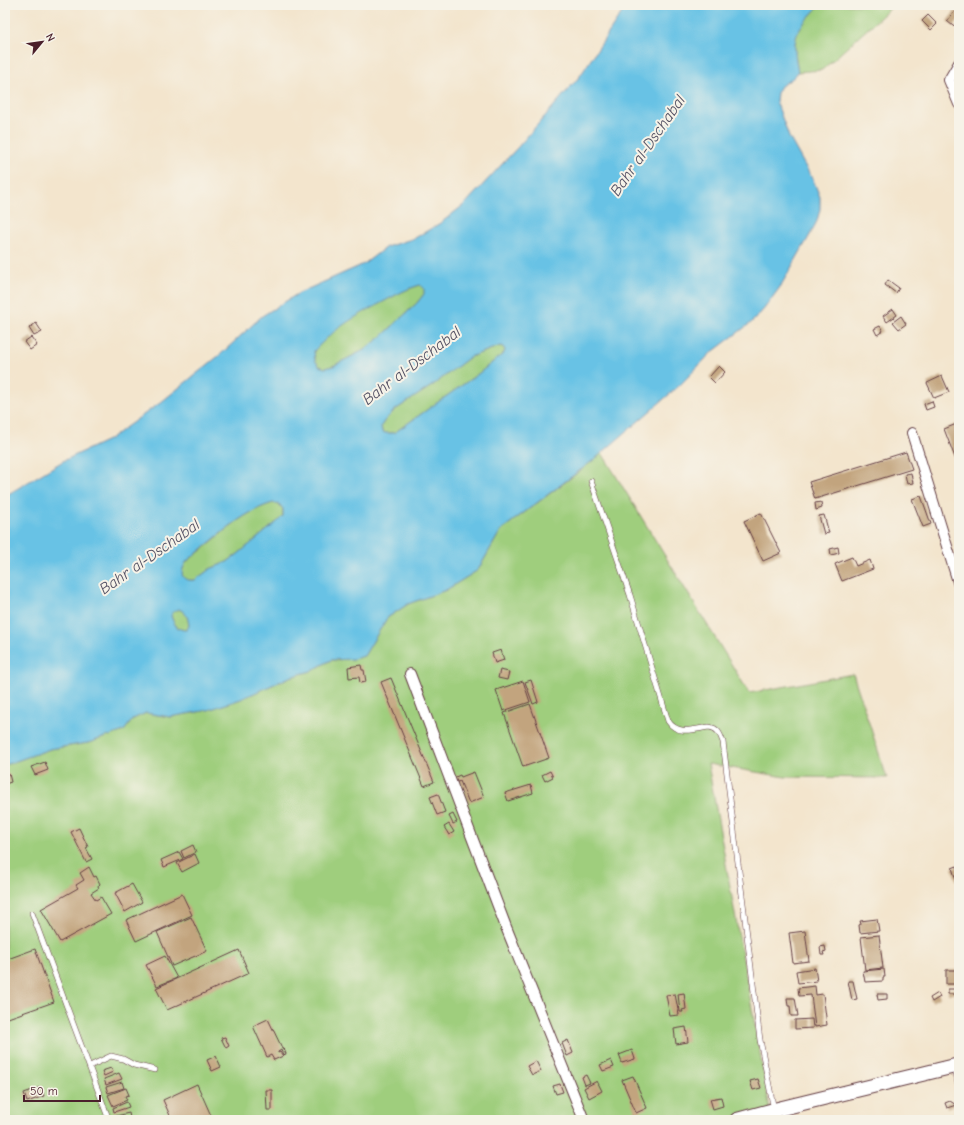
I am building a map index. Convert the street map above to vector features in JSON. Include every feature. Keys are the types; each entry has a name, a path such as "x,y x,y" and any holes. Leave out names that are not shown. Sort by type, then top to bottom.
{"main road":[{"path":"737,1120 776,1115 957,1065"}],"street":[{"path":"959,63 949,80 959,104"},
{"path":"912,433 959,586"},
{"path":"410,674 506,927 584,1120"}],"lane":[{"path":"591,481 630,595 668,721 676,730 709,727 714,728 720,735 723,742 760,1040 776,1115"},
{"path":"32,912 109,1120"},
{"path":"90,1066 111,1056 123,1059 134,1065 155,1070"},
{"path":"957,1065 959,1090"}],"green space":[{"path":"820,5 894,5 822,70 798,72 795,50 797,34 805,21"},
{"path":"420,285 424,288 425,293 417,303 380,338 364,350 333,366 325,368 319,366 315,360 314,351 329,335 352,318 405,290"},
{"path":"503,346 505,350 504,353 478,374 394,433 382,432 381,426 395,410 433,385 470,357"},
{"path":"602,453 749,693 853,674 887,778 785,777 708,764 772,1120 5,1120 5,765 50,749 88,743 124,731 133,719 146,713 170,717 208,710 241,699 290,677 311,671 331,660 353,659 364,656 387,618 408,604 446,590 478,570 501,530"},
{"path":"273,503 280,505 283,509 283,516 277,522 227,562 210,569 195,580 184,578 182,572 187,561 238,520 249,513"},
{"path":"179,609 184,612 188,618 189,626 186,630 180,629 176,626 171,616 173,612"}],"water":[{"name":"Bahr al-Dschabal","path":"627,5 820,5 805,21 797,34 795,50 798,72 794,77 781,86 777,93 776,101 789,137 814,182 820,197 820,209 817,221 810,235 780,287 764,309 752,322 711,353 680,385 595,459 501,530 478,570 446,590 408,604 387,618 364,656 353,659 331,660 311,671 290,677 241,699 208,710 170,717 146,713 133,719 124,731 88,743 50,749 5,765 5,496 63,461 108,440 160,403 221,354 262,316 299,293 364,264 386,247 415,238 442,222 466,203 518,147 580,76","holes":["420,285 424,288 424,294 417,303 380,338 364,350 333,366 325,368 319,366 315,360 314,351 330,335 362,313","500,346 505,350 504,353 478,374 394,433 382,432 381,426 395,410 433,385 470,357","273,503 280,505 283,509 283,516 227,562 210,569 195,580 184,578 182,572 187,561 238,520","179,609 188,618 189,626 186,630 178,628 175,624 171,616 173,612"]}],"building":[{"path":"955,11 959,14 959,20 953,26 947,21"},
{"path":"928,15 937,24 931,30 922,21"},
{"path":"888,280 899,288 896,293 885,285"},
{"path":"893,309 897,315 887,322 883,316"},
{"path":"901,316 906,324 899,329 893,322"},
{"path":"36,323 42,332 34,336 29,328"},
{"path":"880,326 883,331 877,335 874,329"},
{"path":"31,337 37,345 30,350 24,342"},
{"path":"719,366 725,372 715,383 709,377"},
{"path":"942,376 949,392 934,398 927,383"},
{"path":"932,401 934,407 926,410 924,404"},
{"path":"959,423 959,468 944,429"},
{"path":"906,452 912,469 815,499 809,482"},
{"path":"911,473 913,483 907,484 905,474"},
{"path":"921,496 931,524 923,527 912,499"},
{"path":"821,502 822,508 816,510 815,503"},
{"path":"761,513 781,553 763,561 744,521"},
{"path":"824,515 829,533 824,534 819,516"},
{"path":"838,547 839,553 831,555 830,549"},
{"path":"852,557 856,566 870,560 873,569 842,581 835,564"},
{"path":"501,650 504,660 495,663 492,653"},
{"path":"361,665 362,670 364,670 366,682 360,683 359,677 349,678 348,667"},
{"path":"500,670 509,672 507,680 498,678"},
{"path":"391,678 434,782 424,786 381,682"},
{"path":"531,680 538,702 533,704 525,682"},
{"path":"523,681 530,702 503,711 496,690"},
{"path":"530,704 549,758 523,767 504,713"},
{"path":"45,762 48,770 35,775 31,767"},
{"path":"550,771 553,777 545,781 542,775"},
{"path":"474,772 484,797 469,803 460,781 455,783 453,778 460,775 461,777"},
{"path":"5,774 9,774 11,782 5,784"},
{"path":"531,785 533,793 508,801 505,793"},
{"path":"438,794 445,812 437,815 430,797"},
{"path":"453,814 457,822 453,824 449,816"},
{"path":"449,824 454,832 449,835 444,827"},
{"path":"79,828 88,847 86,848 92,859 86,862 71,832"},
{"path":"193,845 196,852 184,858 181,851"},
{"path":"179,852 183,859 164,867 161,860"},
{"path":"195,854 199,863 182,872 177,863"},
{"path":"957,866 959,872 959,889 952,868"},
{"path":"89,867 94,877 96,876 100,884 98,886 99,888 91,893 96,900 101,897 111,914 60,942 41,909 78,888 76,885 84,880 80,873"},
{"path":"132,884 142,902 125,912 115,893"},
{"path":"182,894 192,915 136,941 126,920"},
{"path":"191,917 207,951 172,966 157,932"},
{"path":"877,919 879,931 860,933 860,921"},
{"path":"805,931 809,961 793,963 789,933"},
{"path":"879,935 883,968 865,970 861,937"},
{"path":"825,946 826,951 823,952 824,955 821,955 820,947"},
{"path":"35,949 54,1002 5,1019 5,960"},
{"path":"239,950 249,973 167,1010 156,988"},
{"path":"165,956 177,978 157,986 146,965"},
{"path":"815,968 817,981 798,983 796,971"},
{"path":"884,969 885,977 883,977 883,981 865,982 863,971"},
{"path":"946,970 959,970 959,984 946,984"},
{"path":"848,981 853,981 857,999 852,1000"},
{"path":"815,986 816,995 823,994 827,1025 815,1027 811,995 799,996 798,988"},
{"path":"948,989 959,989 959,994 948,994"},
{"path":"684,993 686,1009 682,1010 683,1012 680,1012 678,994"},
{"path":"938,993 940,997 932,1002 930,998"},
{"path":"675,994 679,1015 670,1016 666,995"},
{"path":"877,994 887,994 887,999 878,1000"},
{"path":"787,998 795,998 798,1016 791,1016"},
{"path":"268,1019 286,1054 283,1055 281,1050 278,1053 280,1052 283,1056 274,1060 271,1055 267,1057 253,1026"},
{"path":"812,1019 813,1028 795,1029 795,1020"},
{"path":"686,1027 688,1042 676,1044 674,1029"},
{"path":"225,1037 229,1046 226,1048 221,1038"},
{"path":"568,1040 573,1053 567,1056 562,1043"},
{"path":"632,1050 635,1059 622,1063 619,1055"},
{"path":"216,1056 221,1067 212,1071 207,1060"},
{"path":"611,1060 614,1067 603,1071 600,1065"},
{"path":"536,1061 541,1071 532,1075 527,1066"},
{"path":"111,1068 113,1072 104,1076 102,1071"},
{"path":"119,1073 122,1079 106,1085 104,1079"},
{"path":"586,1075 590,1083 585,1085 582,1077"},
{"path":"633,1076 647,1108 636,1113 622,1080"},
{"path":"758,1079 761,1088 753,1090 750,1081"},
{"path":"597,1081 602,1091 589,1098 584,1088"},
{"path":"122,1082 124,1088 108,1093 106,1087"},
{"path":"197,1084 213,1120 172,1120 163,1100"},
{"path":"560,1084 563,1092 556,1094 553,1086"},
{"path":"41,1087 44,1096 27,1102 24,1093"},
{"path":"126,1088 129,1095 125,1096 127,1100 113,1106 108,1095"},
{"path":"266,1090 272,1090 272,1110 267,1110"},
{"path":"721,1097 723,1106 713,1109 710,1099"},
{"path":"950,1101 956,1105 947,1108 945,1103"},
{"path":"127,1102 129,1107 114,1112 113,1108"},
{"path":"129,1113 130,1118 117,1120 116,1116"}]}
